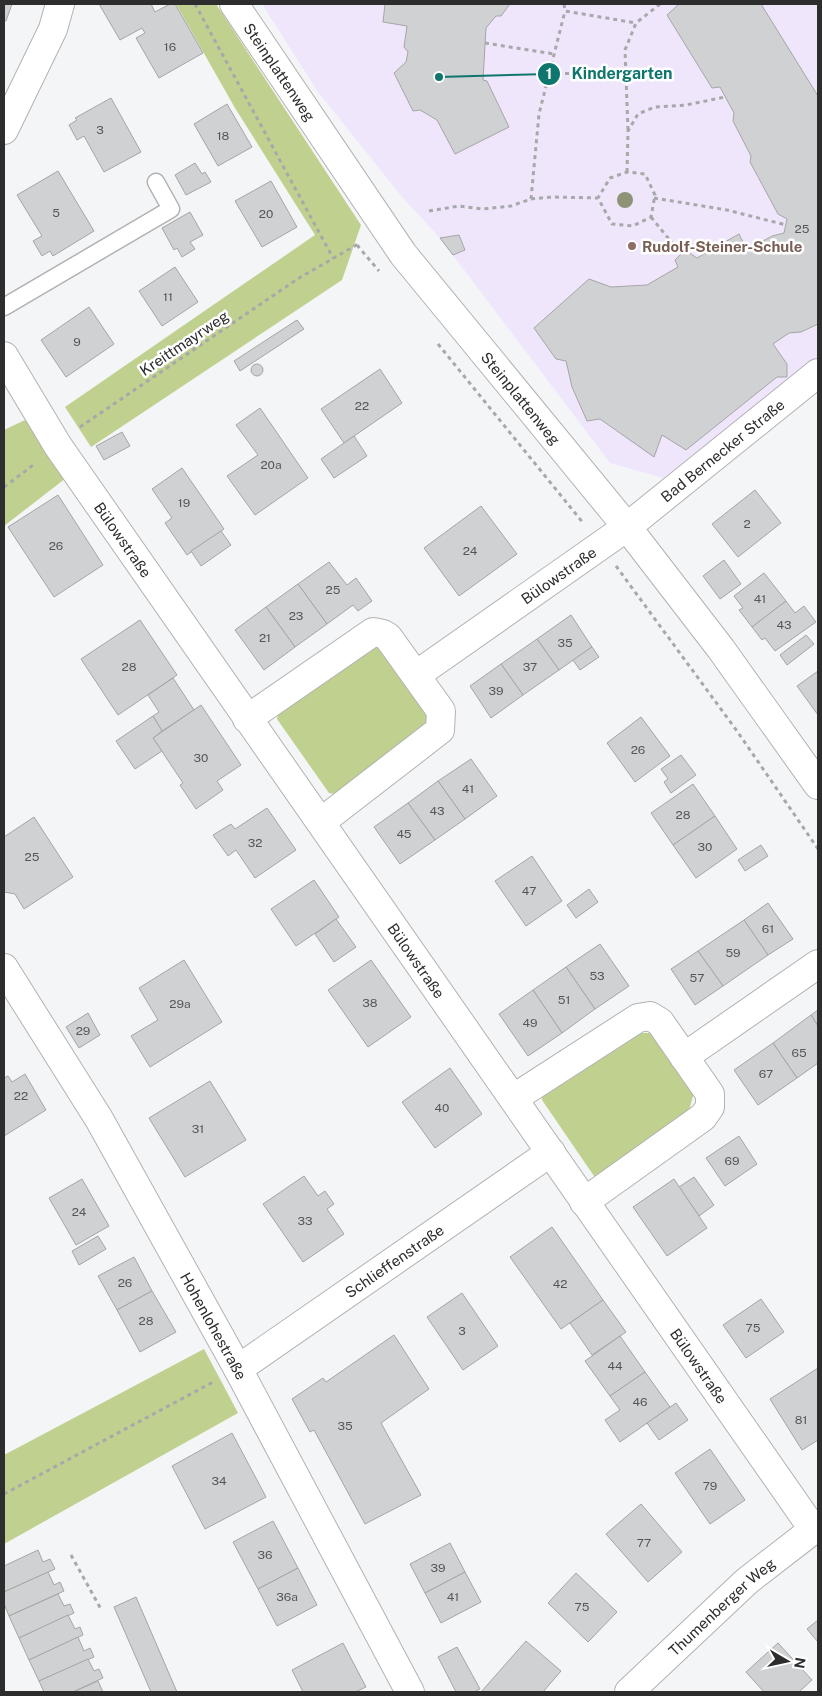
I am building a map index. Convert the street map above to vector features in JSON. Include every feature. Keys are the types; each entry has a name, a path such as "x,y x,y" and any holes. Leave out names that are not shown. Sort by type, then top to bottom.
{"street":[{"path":"4,130 53,28 60,4"},
{"name":"Steinplattenweg","path":"234,4 403,254 627,527 721,649 818,785"},
{"name":"Bülowstraße","path":"4,356 58,446 247,719 514,1098 584,1202 816,1527"},
{"name":"Bad Bernecker Straße","path":"627,527 818,373"},
{"name":"Bülowstraße","path":"416,675 627,527"},
{"path":"247,719 373,632 388,637 416,675 441,711 440,730 321,822"},
{"path":"684,1057 818,964"},
{"name":"Hohenlohestraße","path":"4,968 100,1119 238,1369 410,1692"},
{"path":"514,1098 638,1018 650,1016 660,1022 710,1094 710,1107 703,1117 584,1202"},
{"name":"Schlieffenstraße","path":"238,1369 551,1152"},
{"name":"Thumenberger Weg","path":"629,1692 747,1581 816,1527"}],"lane":[{"path":"4,307 171,209 156,182"}],"path":[{"path":"195,4 333,258"},
{"path":"532,199 539,114 564,11 564,4"},
{"path":"627,172 628,131 624,50 636,24 660,4"},
{"path":"564,11 636,24"},
{"path":"485,43 554,54"},
{"path":"549,73 624,75"},
{"path":"628,131 638,114 655,107 686,105 725,97"},
{"path":"598,198 610,178 627,172 645,174 655,194 651,217 680,254"},
{"path":"430,211 458,206 492,208 511,206 532,199 552,197 598,198"},
{"path":"598,198 612,224 633,226 651,217"},
{"path":"654,198 726,210 786,225"},
{"name":"Kreittmayrweg","path":"4,486 84,424 299,278 385,229"},
{"path":"4,1494 238,1369"},
{"path":"71,1555 102,1611"}],"shaded area":[{"name":"Rudolf-Steiner-Schule","path":"262,4 818,4 818,357 663,478 610,463 440,238 402,197 318,92"}],"green space":[{"path":"176,4 216,4 361,225 342,280 91,447 65,407 315,235 235,108"},
{"path":"25,420 66,478 4,526 4,430"},
{"path":"375,643 433,712 433,727 339,795 329,793 277,719 279,710"},
{"path":"637,1033 649,1033 659,1038 693,1085 693,1096 689,1111 608,1174 594,1176 542,1100 542,1092"},
{"path":"204,1349 238,1413 4,1544 4,1455"}],"building":[{"path":"4,4 12,4 6,21 4,20"},
{"path":"99,4 151,4 155,12 170,4 175,4 203,53 159,78 136,38 145,33 142,28 120,40"},
{"path":"385,4 510,4 501,16 496,16 486,28 483,80 487,81 509,127 455,154 437,120 420,110 413,111 394,73 406,62 408,52 404,47 407,26 383,22"},
{"path":"679,4 761,4 818,96 818,324 801,332 789,333 773,344 787,364 787,377 777,377 686,450 662,435 654,457 600,419 587,421 572,387 566,361 556,359 534,328 589,279 611,287 647,285 678,267 675,260 685,250 697,258 739,234 747,250 772,236 784,233 787,219 778,214 750,162 751,156 733,121 734,113 720,87 712,88 667,15"},
{"path":"111,98 141,152 104,172 84,136 77,140 69,125 77,120 75,118"},
{"path":"227,104 252,147 218,166 194,124"},
{"path":"195,163 202,174 205,172 211,182 186,195 175,175"},
{"path":"58,171 94,231 53,256 50,251 42,256 33,241 42,236 17,195"},
{"path":"271,181 297,227 262,247 235,201"},
{"path":"190,212 203,235 190,242 195,249 182,257 177,248 174,250 162,228"},
{"path":"459,235 465,250 453,255 440,238"},
{"path":"175,267 198,302 162,326 139,291"},
{"path":"89,307 114,344 66,377 41,340"},
{"path":"297,320 304,329 240,371 234,361"},
{"path":"255,364 259,364 263,370 259,376 255,376 251,372 251,368"},
{"path":"380,369 402,403 344,443 321,409"},
{"path":"260,408 308,478 255,515 227,476 258,455 236,425"},
{"path":"122,432 130,446 104,460 96,446"},
{"path":"354,436 367,456 334,478 321,459"},
{"path":"182,468 224,529 187,555 165,523 172,518 152,489"},
{"path":"755,490 781,523 738,557 712,524"},
{"path":"58,495 103,565 54,597 8,527"},
{"path":"481,506 517,554 459,596 424,548"},
{"path":"221,531 231,545 201,566 191,551"},
{"path":"724,560 741,584 720,599 703,576"},
{"path":"329,562 347,585 356,578 372,601 358,611 353,605 327,624 298,584"},
{"path":"764,573 786,601 752,627 739,610 743,608 734,596"},
{"path":"298,584 327,624 295,647 266,607"},
{"path":"786,601 795,613 804,606 816,622 775,651 765,638 762,640 752,627"},
{"path":"266,607 295,647 264,670 235,630"},
{"path":"571,615 592,647 559,670 537,639"},
{"path":"140,620 177,675 118,715 81,659"},
{"path":"806,635 814,644 787,665 780,655"},
{"path":"537,639 559,670 523,695 501,664"},
{"path":"592,647 599,657 580,670 573,660"},
{"path":"501,664 523,695 491,718 470,686"},
{"path":"818,671 818,715 797,686"},
{"path":"173,678 194,710 162,731 153,716 159,712 148,695"},
{"path":"201,705 241,765 217,781 223,790 196,809 180,785 183,783 153,738"},
{"path":"153,716 162,731 153,738 162,751 135,769 116,741"},
{"path":"641,717 670,756 635,782 607,743"},
{"path":"681,755 696,775 671,793 664,782 668,779 661,769"},
{"path":"471,759 497,796 465,819 438,781"},
{"path":"438,781 465,819 435,840 408,803"},
{"path":"693,784 715,816 673,845 651,813"},
{"path":"408,803 435,840 400,864 374,827"},
{"path":"267,808 296,850 255,878 236,850 228,856 213,835 231,824 235,829"},
{"path":"715,816 737,849 696,878 673,845"},
{"path":"34,817 73,877 24,909 15,894 4,892 4,837"},
{"path":"761,845 768,856 745,871 738,860"},
{"path":"532,856 562,901 526,926 495,881"},
{"path":"314,880 339,917 296,946 271,909"},
{"path":"589,889 598,902 576,918 567,905"},
{"path":"768,903 793,939 768,955 744,920"},
{"path":"336,919 356,947 334,962 315,934"},
{"path":"744,920 768,955 723,986 698,951"},
{"path":"600,944 629,986 595,1009 566,967"},
{"path":"698,951 723,986 695,1005 671,969"},
{"path":"184,960 222,1022 150,1067 131,1036 158,1020 139,988"},
{"path":"371,960 411,1017 368,1047 328,990"},
{"path":"566,967 595,1009 562,1033 533,990"},
{"path":"533,990 562,1033 528,1056 499,1014"},
{"path":"818,1010 818,1026 811,1015"},
{"path":"88,1013 100,1035 79,1048 66,1027"},
{"path":"811,1015 818,1026 818,1063 797,1078 773,1043"},
{"path":"773,1043 797,1078 758,1105 734,1070"},
{"path":"450,1068 482,1114 435,1148 402,1102"},
{"path":"25,1074 46,1110 4,1136 4,1078 8,1076 12,1082"},
{"path":"210,1081 246,1140 185,1177 149,1118"},
{"path":"739,1136 757,1164 725,1186 706,1158"},
{"path":"304,1176 318,1196 325,1191 334,1204 327,1209 344,1234 303,1262 263,1204"},
{"path":"694,1177 714,1205 699,1216 679,1187"},
{"path":"82,1179 109,1226 76,1245 49,1198"},
{"path":"674,1179 707,1228 667,1256 633,1207"},
{"path":"552,1227 603,1300 561,1329 510,1257"},
{"path":"98,1236 106,1249 79,1265 72,1251"},
{"path":"134,1257 152,1291 117,1310 98,1276"},
{"path":"152,1291 176,1332 140,1352 117,1310"},
{"path":"462,1293 498,1346 463,1370 427,1317"},
{"path":"761,1299 784,1332 746,1358 723,1325"},
{"path":"603,1300 626,1332 592,1355 570,1323"},
{"path":"394,1335 429,1389 381,1423 421,1495 365,1524 314,1430 310,1432 292,1399 323,1378 326,1382"},
{"path":"620,1336 645,1372 610,1396 585,1361"},
{"path":"818,1368 818,1440 802,1450 770,1399"},
{"path":"645,1372 670,1407 620,1442 605,1420 620,1410 610,1396"},
{"path":"676,1403 688,1420 659,1440 647,1423"},
{"path":"232,1433 266,1497 205,1529 172,1466"},
{"path":"710,1449 745,1500 710,1524 675,1473"},
{"path":"641,1504 682,1552 648,1582 606,1534"},
{"path":"273,1521 298,1568 258,1589 233,1542"},
{"path":"450,1543 465,1572 425,1593 410,1564"},
{"path":"38,1550 43,1562 50,1559 55,1569 4,1592 4,1566"},
{"path":"298,1568 317,1605 277,1626 258,1589"},
{"path":"48,1572 54,1585 60,1582 64,1591 9,1616 4,1604 4,1592"},
{"path":"465,1572 481,1602 441,1623 425,1593"},
{"path":"576,1573 617,1612 588,1642 548,1603"},
{"path":"58,1594 64,1606 70,1604 74,1613 19,1638 9,1616"},
{"path":"136,1597 177,1692 151,1692 114,1607"},
{"path":"68,1615 75,1629 80,1627 83,1635 29,1660 19,1638"},
{"path":"818,1620 818,1642 807,1629"},
{"path":"78,1637 84,1651 90,1648 94,1657 39,1681 29,1660"},
{"path":"526,1641 561,1671 543,1692 481,1692"},
{"path":"343,1643 366,1687 355,1692 303,1692 292,1670"},
{"path":"778,1643 812,1680 799,1692 764,1692 746,1672"},
{"path":"457,1647 480,1689 474,1692 456,1692 438,1657"},
{"path":"88,1659 94,1671 99,1669 103,1678 73,1692 44,1692 39,1681"},
{"path":"98,1681 103,1692 73,1692"}],"place":[{"name":"Kindergarten","path":"439,77"},
{"name":"Rudolf-Steiner-Schule","path":"632,246"}]}
